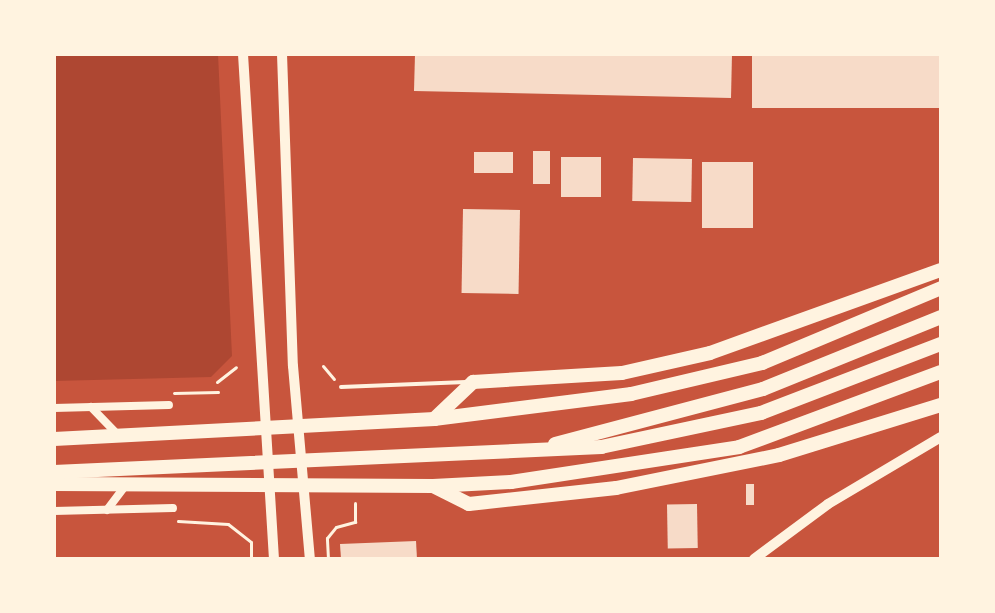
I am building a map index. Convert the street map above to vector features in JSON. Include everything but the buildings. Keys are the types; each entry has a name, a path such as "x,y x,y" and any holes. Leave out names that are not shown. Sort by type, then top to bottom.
{"highway":[{"path":"434,419 473,382 622,373 710,353 941,270"},
{"path":"54,439 299,432 434,419 692,381 762,363 894,311 941,288"},
{"path":"508,456 763,389 941,317"},
{"path":"54,472 508,456 601,447 761,413 941,344"},
{"path":"54,484 433,486 511,482 739,447 941,372"},
{"path":"433,486 469,504 616,488 779,455 941,405"}],"street":[{"path":"243,54 263,432 270,485 274,559"},
{"path":"282,54 299,432 307,485 310,559"},
{"path":"54,408 169,405"},
{"path":"91,407 121,438"},
{"path":"754,559 828,504 941,437"},
{"path":"107,510 128,483"},
{"path":"54,511 173,508"}],"lane":[{"path":"341,387 473,382"}],"path":[{"path":"217,382 236,367"},
{"path":"328,559 327,538 336,527 355,522 355,499"},
{"path":"224,524 251,542 251,559"}],"shaded area":[{"path":"54,54 218,54 232,356 211,377 54,381"}]}
